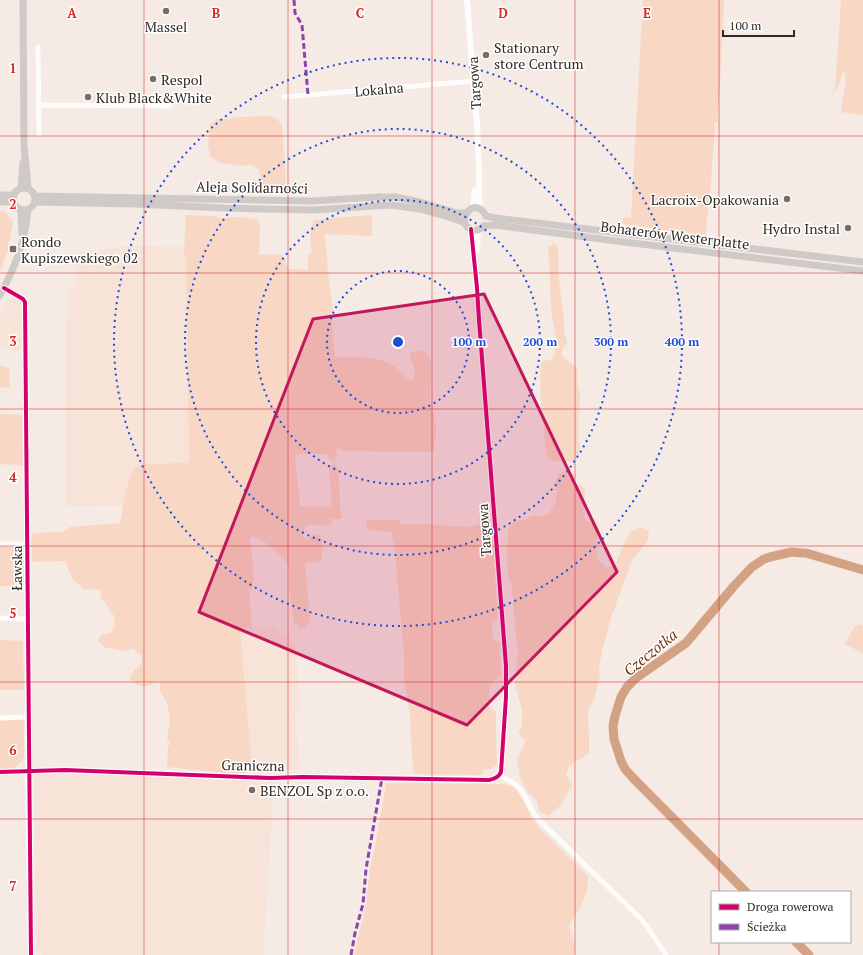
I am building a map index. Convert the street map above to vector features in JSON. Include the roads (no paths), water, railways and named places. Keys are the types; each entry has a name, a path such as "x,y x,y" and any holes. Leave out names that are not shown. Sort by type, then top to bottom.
{"main road":[{"path":"23,0 24,188"},
{"path":"24,188 32,191 35,199 33,205 25,209 18,208 14,198 16,192 24,188"},
{"path":"0,195 14,198"},
{"name":"Aleja Solidarności","path":"35,199 303,201 377,197 420,202 457,213 469,211"},
{"path":"0,202 14,198"},
{"name":"Aleja Solidarności","path":"35,199 217,208 313,210 391,205 420,209 465,222"},
{"path":"476,208 480,209 486,216 486,221 484,226 474,230 466,225 464,217 469,211 476,208"},
{"path":"2,292 11,274 23,239 25,209"},
{"name":"Bohaterów Westerplatte","path":"486,216 863,262"},
{"name":"Bohaterów Westerplatte","path":"484,226 495,225 863,271"}],"street":[{"name":"Targowa","path":"467,0 474,81 480,209"},
{"path":"38,47 38,134"},
{"name":"Lokalna","path":"284,97 474,81"},
{"path":"38,105 170,106"},
{"name":"Targowa","path":"469,211 473,205 479,167"},
{"name":"Targowa","path":"474,230 479,320 506,666 506,697 500,774"},
{"name":"Ławska","path":"2,292 23,299 24,302 31,955"},
{"path":"0,544 27,544"},
{"path":"0,618 28,619"},
{"path":"0,718 28,717"},
{"name":"Graniczna","path":"0,772 65,770 270,778 303,777 489,780 494,779 500,774"},
{"path":"500,774 518,787 538,820 641,919 666,955"}],"waterway":[{"name":"Czeczotka","path":"745,891 625,769 614,739 613,726 621,697 627,687 636,678 686,643 734,586 752,567 764,559 792,552 806,553 863,570"},
{"name":"Czeczotka","path":"797,943 809,955"}],"place":[{"name":"Massel","path":"166,11"},
{"name":"Stationary store Centrum","path":"486,55"},
{"name":"Respol","path":"153,79"},
{"name":"Klub Black&White","path":"88,97"},
{"name":"Lacroix-Opakowania","path":"787,199"},
{"name":"Hydro Instal","path":"848,228"},
{"name":"Rondo Kupiszewskiego 02","path":"13,249"},
{"name":"BENZOL Sp z o.o.","path":"252,790"}]}
